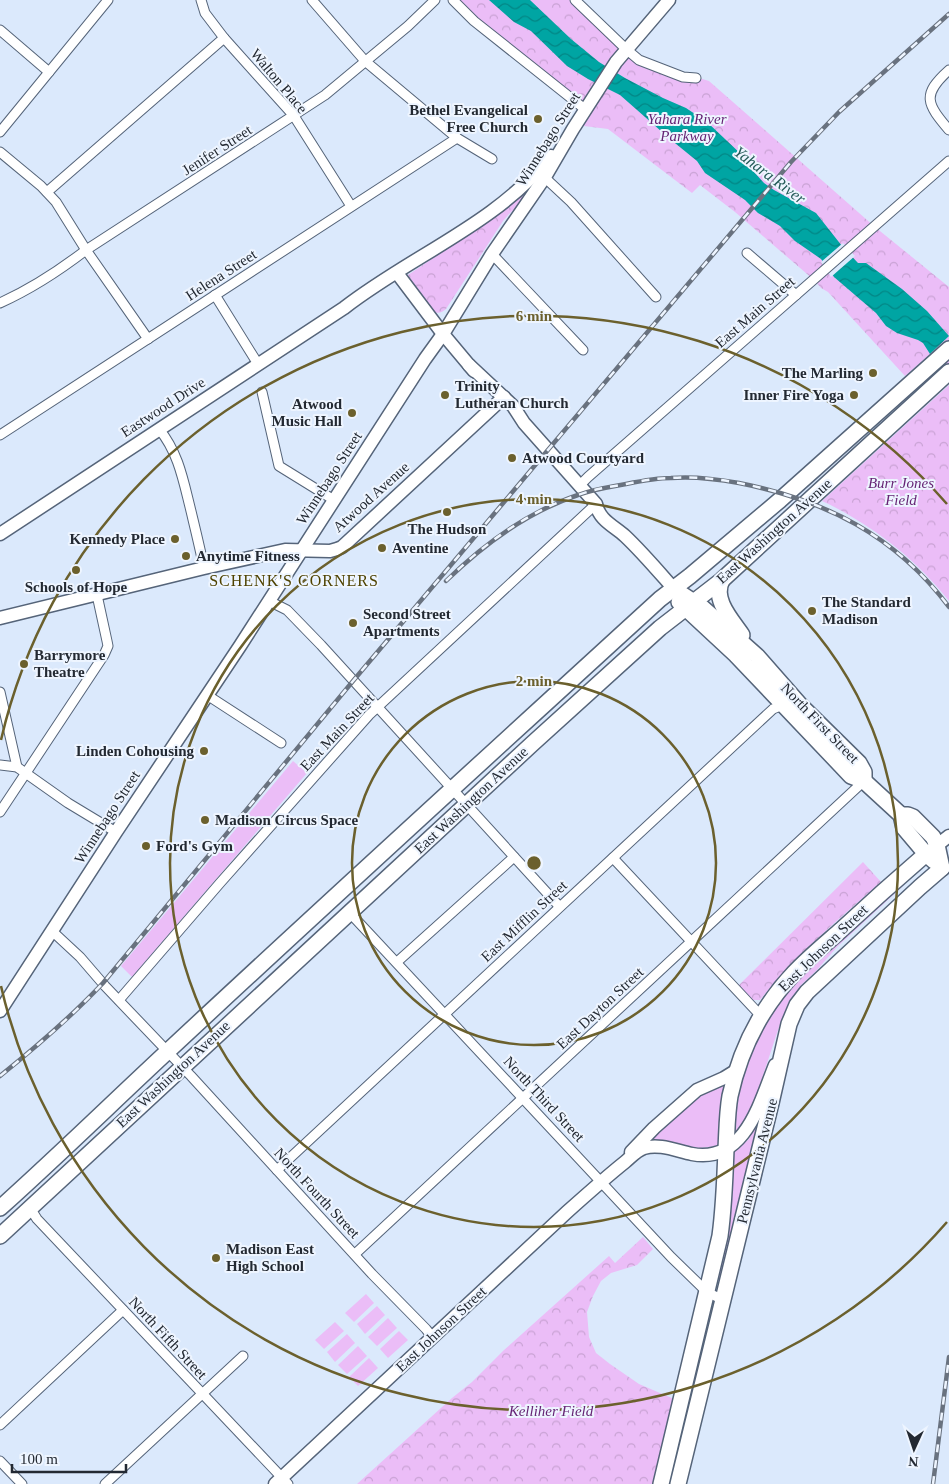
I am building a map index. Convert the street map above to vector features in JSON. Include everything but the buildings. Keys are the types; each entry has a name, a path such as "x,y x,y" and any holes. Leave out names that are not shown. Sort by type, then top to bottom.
{"main road":[{"name":"East Washington Avenue","path":"0,1208 452,788 660,599 786,494 949,349"},
{"name":"East Washington Avenue","path":"0,1236 181,1067 641,645 667,622 722,580 946,374"},
{"path":"722,580 718,592 721,602 732,622 757,656"},
{"path":"674,589 679,601 690,605"},
{"name":"North First Street","path":"690,605 708,612 757,656 813,737 851,776 868,785 900,815 903,826 946,865"},
{"name":"North First Street","path":"690,605 734,653 788,702 815,720 838,741 862,767 868,785"},
{"path":"813,737 821,738 831,743 838,741"},
{"name":"East Johnson Street","path":"737,1070 747,1043 761,1016 775,995 795,972 888,886 931,850"},
{"name":"Pennsylvania Avenue","path":"678,1484 785,1040 797,1005 807,992 946,865"},
{"name":"Pennsylvania Avenue","path":"661,1484 720,1236 727,1126 730,1098 737,1070"},
{"path":"30,1208 26,1199 40,1182 42,1170"}],"street":[{"path":"0,132 108,0"},
{"name":"Walton Place","path":"201,0 205,13 224,38 294,116 351,206"},
{"path":"312,0 366,61 457,138 492,159"},
{"name":"Jenifer Street","path":"0,303 30,288 325,96 408,26 435,0"},
{"path":"453,0 474,21 586,110"},
{"path":"575,0 639,60 683,77 696,78"},
{"name":"Winnebago Street","path":"573,129 616,62 664,2"},
{"path":"0,30 49,72"},
{"path":"47,192 224,38"},
{"path":"949,70 935,83 931,90 930,98 932,110 949,130"},
{"name":"Eastwood Drive","path":"0,534 344,308 378,283 450,240 498,207 542,174 573,129"},
{"name":"Helena Street","path":"0,435 457,138"},
{"path":"0,152 56,202 86,250 148,339"},
{"name":"East Main Street","path":"580,485 949,161"},
{"path":"542,174 571,202 656,297"},
{"name":"Winnebago Street","path":"0,1011 443,334 542,174"},
{"name":"Eastwood Drive","path":"344,308 362,300 400,277 440,251 450,240"},
{"path":"747,253 796,295"},
{"path":"492,254 582,350"},
{"path":"400,277 469,365 596,504 604,507 618,520 624,535 674,589"},
{"path":"215,295 258,364"},
{"path":"262,392 279,466 334,500"},
{"name":"Atwood Avenue","path":"0,618 285,550 337,550 502,400"},
{"path":"159,429 171,446 179,463 196,527 204,568"},
{"name":"East Main Street","path":"119,1000 288,806 377,708 596,504"},
{"path":"0,812 107,650 107,641 97,595"},
{"path":"269,601 290,614 321,646 560,906"},
{"path":"0,692 17,767"},
{"path":"207,695 282,743"},
{"name":"East Mifflin Street","path":"276,1170 774,709 788,702"},
{"path":"0,765 17,767 68,803 116,832"},
{"name":"East Dayton Street","path":"355,1254 691,942 868,785"},
{"name":"East Johnson Street","path":"931,850 949,836"},
{"path":"397,962 514,857"},
{"path":"613,858 761,1016"},
{"name":"North Third Street","path":"350,912 524,1098 605,1178 671,1257 707,1292 723,1300"},
{"name":"North Fourth Street","path":"52,931 80,957 433,1338"},
{"name":"East Johnson Street","path":"605,1178 642,1148 653,1146 696,1154 712,1154 737,1141 750,1124 785,1040"},
{"name":"East Johnson Street","path":"282,1482 605,1178 654,1128 697,1090 737,1070"},
{"name":"North Fifth Street","path":"30,1208 37,1219 216,1407 282,1482"},
{"path":"0,1425 123,1310"},
{"path":"105,1484 243,1356"},
{"path":"0,1461 22,1484"}],"green space":[{"name":"Yahara River Parkway","path":"453,0 575,0 639,60 709,81 875,227 949,287 949,375 930,354 905,376 828,292 821,288 735,212 700,185 692,193 608,129 576,125 585,110"},
{"path":"536,180 523,201 503,221 446,309 439,313 432,311 408,278 408,275 475,230"},
{"name":"Burr Jones Field","path":"949,385 949,601 922,570 875,531 822,501"},
{"path":"293,761 307,773 132,977 121,966"},
{"path":"863,862 881,882 803,953 760,1000 753,1000 738,986"},
{"path":"904,882 905,884 838,946 802,984 789,1001 751,1112 734,1137 739,1096 749,1058 756,1040 776,1006 788,989 804,972"},
{"path":"721,1085 724,1092 719,1144 717,1146 700,1148 645,1142 702,1092"},
{"path":"757,1123 760,1124 721,1278 717,1281 733,1153 748,1140"},
{"name":"Kelliher Field","path":"643,1237 653,1249 637,1265 611,1273 601,1281 587,1312 589,1337 596,1353 639,1384 674,1399 653,1484 357,1484 472,1382 504,1350 609,1256 615,1263"},
{"path":"366,1294 374,1303 354,1322 345,1313"},
{"path":"377,1306 385,1315 365,1334 357,1324"},
{"path":"388,1318 397,1328 377,1346 368,1337"},
{"path":"335,1322 344,1331 324,1349 315,1340"},
{"path":"399,1331 408,1340 388,1358 380,1349"},
{"path":"347,1334 355,1343 335,1362 327,1352"},
{"path":"358,1346 367,1356 347,1374 338,1365"},
{"path":"369,1358 378,1368 358,1386 349,1377"}],"water":[{"path":"489,0 530,0 571,39 599,62 625,78 686,108 707,122 743,156 764,183 816,213 858,263 866,263 902,289 927,311 949,336 930,354 923,343 897,333 886,326 876,313 834,277 821,259 795,241 780,226 758,213 745,200 705,173 697,161 620,95 567,66 531,31 514,22"}],"pier":[{"path":"843,243 855,256 831,277 821,262"}],"railway":[{"path":"0,1076 53,1031 103,983 353,681 791,162 839,112 949,14"},
{"path":"446,581 491,542 541,510 578,495 602,488 680,477 714,479 770,490 800,499 856,524 906,560 949,607"},
{"path":"933,1484 949,1357"}],"place":[{"name":"Bethel Evangelical Free Church","path":"538,119"},
{"name":"The Marling","path":"873,373"},
{"name":"Trinity Lutheran Church","path":"445,395"},
{"name":"Inner Fire Yoga","path":"854,395"},
{"name":"Atwood Music Hall","path":"352,413"},
{"name":"Atwood Courtyard","path":"512,458"},
{"name":"The Hudson","path":"447,512"},
{"name":"Kennedy Place","path":"175,539"},
{"name":"Aventine","path":"382,548"},
{"name":"Anytime Fitness","path":"186,556"},
{"name":"Schools of Hope","path":"76,570"},
{"name":"The Standard Madison","path":"812,611"},
{"name":"Second Street Apartments","path":"353,623"},
{"name":"Barrymore Theatre","path":"24,664"},
{"name":"Linden Cohousing","path":"204,751"},
{"name":"Madison Circus Space","path":"205,820"},
{"name":"Ford's Gym","path":"146,846"},
{"name":"Madison East High School","path":"216,1258"}],"district":[{"name":"SCHENK'S CORNERS","path":"294,580"}],"water label":[{"name":"Yahara River","path":"770,175"}]}
